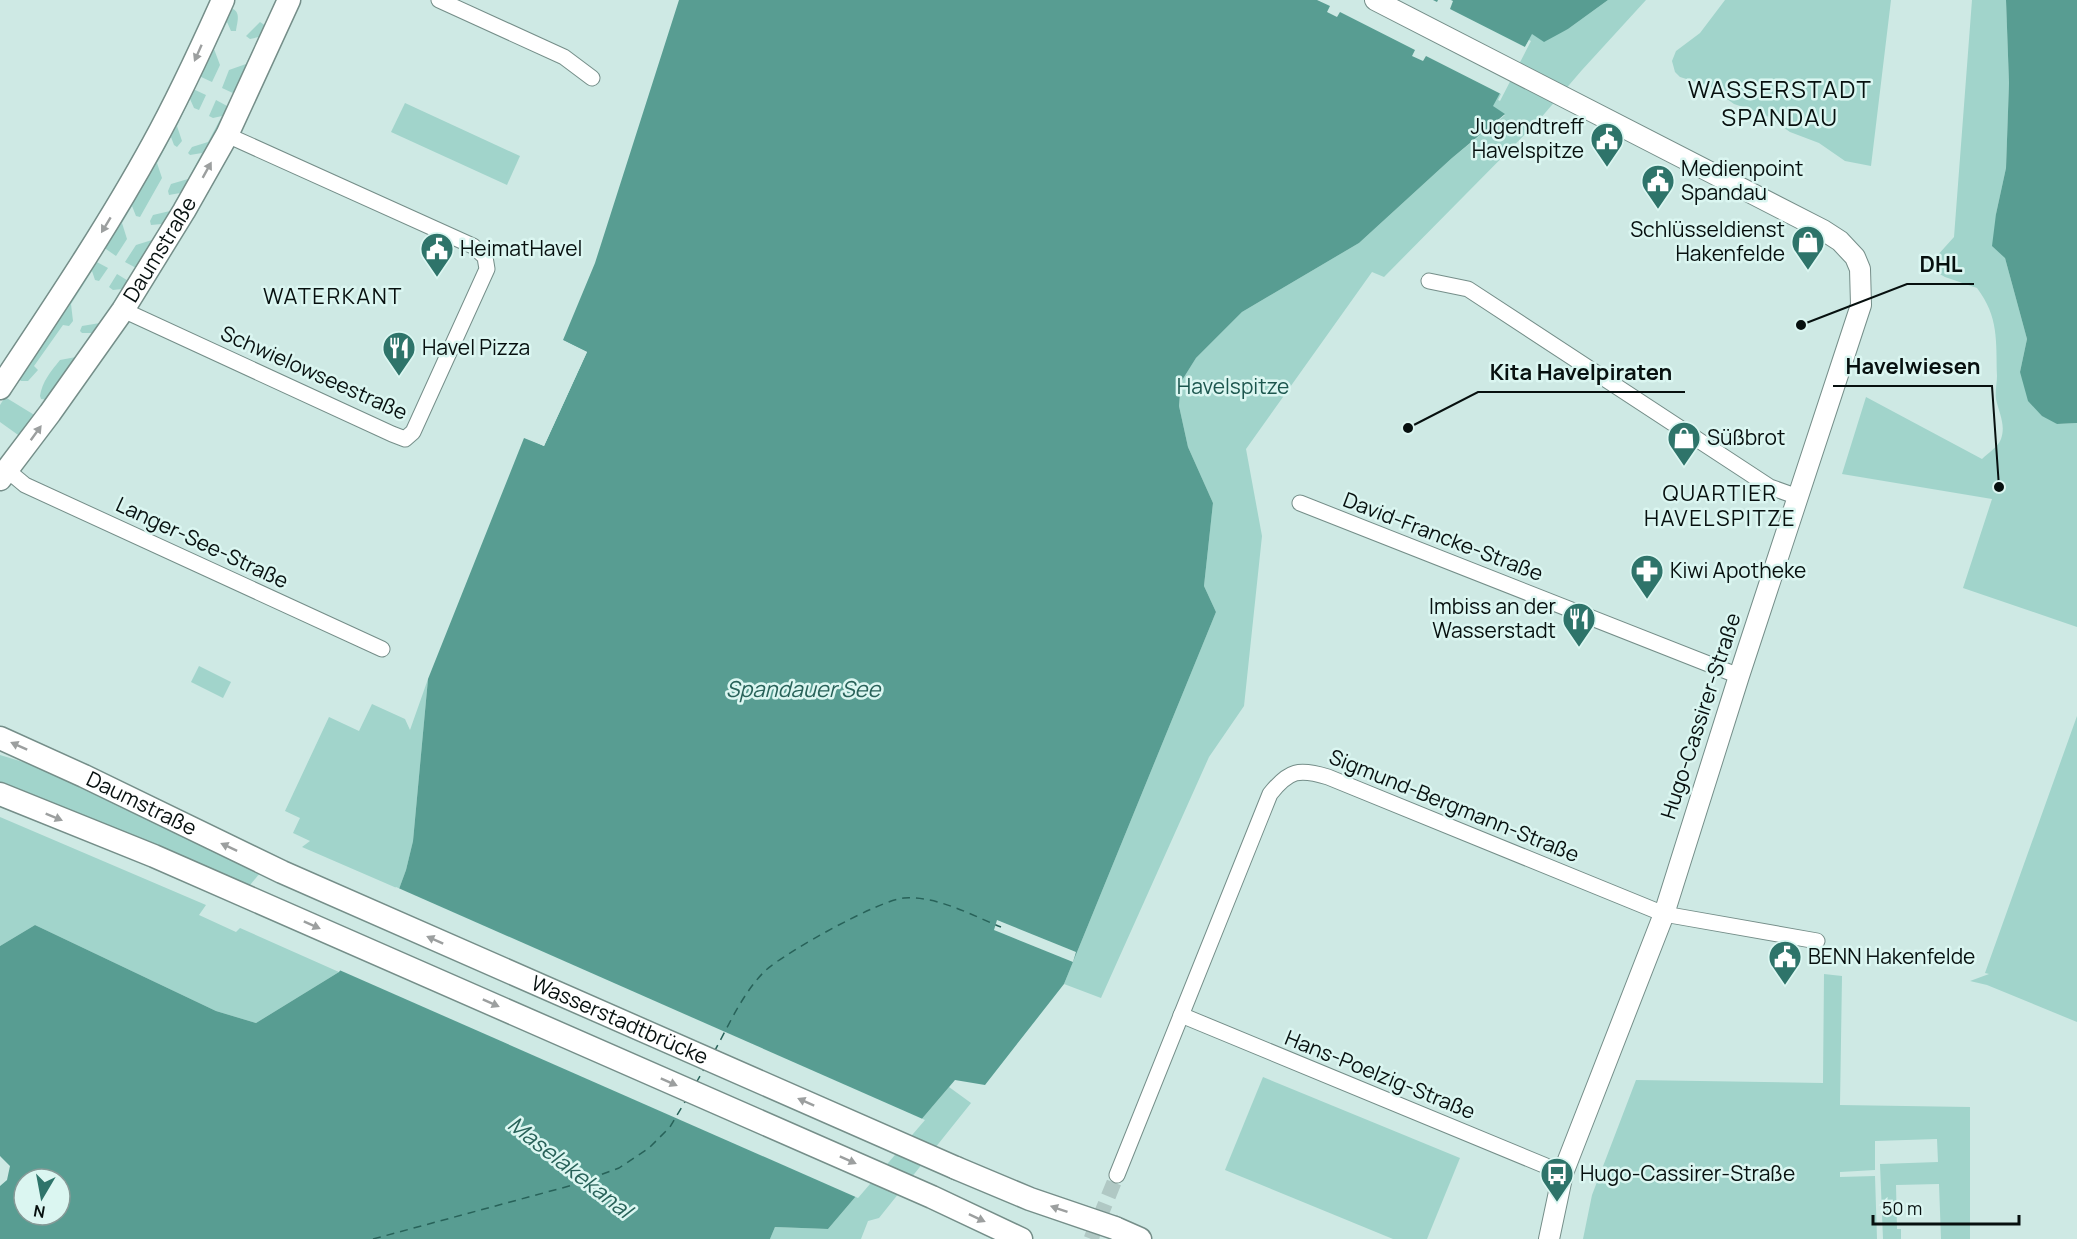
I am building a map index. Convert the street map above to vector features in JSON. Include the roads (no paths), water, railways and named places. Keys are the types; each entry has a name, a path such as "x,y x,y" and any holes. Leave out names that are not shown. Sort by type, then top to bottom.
{"main road":[{"path":"0,388 91,250 132,181 187,78 222,0"},
{"name":"Daumstraße","path":"3,475 123,310 184,211 227,135 288,0"},
{"name":"Daumstraße","path":"0,738 282,872"},
{"name":"Daumstraße","path":"0,794 154,856 259,902"},
{"name":"Wasserstadtbrücke","path":"282,872 956,1168 1030,1199 1140,1239"},
{"name":"Wasserstadtbrücke","path":"259,902 932,1197 1021,1239"}],"street":[{"path":"439,0 564,57 592,78"},
{"name":"Hugo-Cassirer-Straße","path":"1375,0 1823,230 1840,241 1855,257 1860,269 1861,305 1739,676 1664,914 1563,1173 1550,1239"},
{"name":"Schwielowseestraße","path":"123,310 393,434 405,439 413,432 487,270 485,257 473,246 227,135"},
{"path":"1429,281 1468,289 1773,489 1798,497"},
{"name":"Langer-See-Straße","path":"3,475 382,649"},
{"name":"David-Francke-Straße","path":"1300,503 1739,676"},
{"name":"Sigmund-Bergmann-Straße","path":"1117,1175 1270,794 1287,775 1297,771 1314,772 1328,777 1664,914 1817,941"},
{"name":"Hans-Poelzig-Straße","path":"1181,1015 1563,1173"}],"water":[{"name":"Spandauer See","path":"679,0 1608,0 1568,29 1544,42 1532,34 1493,106 1505,114 1452,158 1359,243 1242,312 1196,358 1181,382 1179,406 1188,447 1213,503 1204,586 1216,612 1064,984 985,1085 955,1080 828,1229 775,1227 770,1239 0,1239 0,1186 7,1180 10,1166 0,1156 0,946 35,925 216,1011 256,1023 339,972 399,889 406,870 413,841 428,679 524,438 544,446 587,352 563,340 595,263"},
{"path":"2006,0 2077,0 2077,423 2057,424 2042,416 2028,401 2020,372 2027,339 2005,258 1992,246 2006,168 2009,83"}],"tunnel":[{"path":"1091,1239 1117,1175"}],"place":[{"name":"Jugendtreff Havelspitze","path":"1607,168"},
{"name":"Medienpoint Spandau","path":"1658,210"},
{"name":"Schlüsseldienst Hakenfelde","path":"1808,271"},
{"name":"HeimatHavel","path":"437,278"},
{"name":"DHL","path":"1801,325"},
{"name":"Havel Pizza","path":"399,377"},
{"name":"Kita Havelpiraten","path":"1408,428"},
{"name":"Süßbrot","path":"1684,467"},
{"name":"Havelwiesen","path":"1999,487"},
{"name":"Kiwi Apotheke","path":"1647,600"},
{"name":"Imbiss an der Wasserstadt","path":"1579,648"},
{"name":"BENN Hakenfelde","path":"1785,986"},
{"name":"Hugo-Cassirer-Straße","path":"1557,1203"}],"district":[{"name":"WASSERSTADT SPANDAU","path":"1780,104"},
{"name":"WATERKANT","path":"333,296"},
{"name":"QUARTIER HAVELSPITZE","path":"1720,506"}],"park label":[{"name":"Havelspitze","path":"1233,387"}],"water label":[{"name":"Maselakekanal","path":"570,1167"}]}
